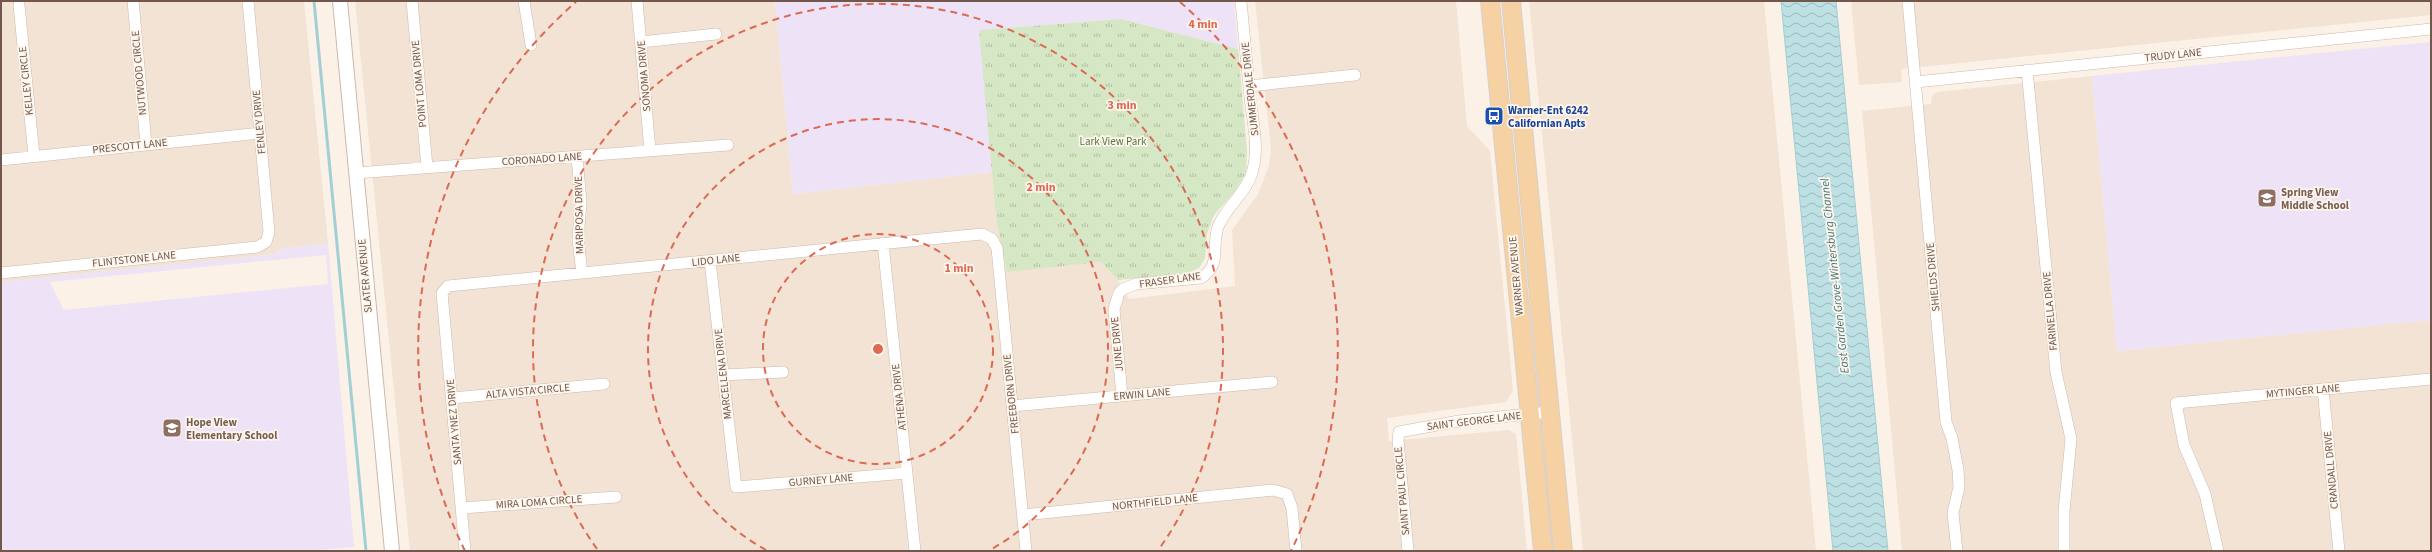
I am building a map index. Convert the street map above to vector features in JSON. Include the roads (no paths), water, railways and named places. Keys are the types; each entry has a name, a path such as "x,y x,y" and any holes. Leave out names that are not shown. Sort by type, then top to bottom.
{"main road":[{"name":"WARNER AVENUE","path":"1490,1 1528,414 1543,551"},
{"name":"WARNER AVENUE","path":"1511,1 1563,551"}],"street":[{"name":"NUTWOOD CIRCLE","path":"133,1 146,144"},
{"name":"FENLEY DRIVE","path":"248,1 269,232 266,242"},
{"name":"SLATER AVENUE","path":"340,1 392,551"},
{"name":"POINT LOMA DRIVE","path":"412,1 427,167"},
{"path":"524,1 531,45"},
{"name":"SONOMA DRIVE","path":"637,1 650,151"},
{"name":"SUMMERDALE DRIVE","path":"1241,1 1256,145 1251,176"},
{"name":"SHIELDS DRIVE","path":"1908,1 1946,422 1952,438 1958,470 1959,487 1953,513 1957,551"},
{"name":"KELLEY CIRCLE","path":"19,5 34,156"},
{"name":"TRUDY LANE","path":"1916,82 2431,29"},
{"path":"641,42 716,34"},
{"name":"FARINELLA DRIVE","path":"2027,70 2056,372 2071,439 2064,511 2064,551"},
{"path":"1249,86 1355,75"},
{"name":"PRESCOTT LANE","path":"1,160 260,133"},
{"name":"CORONADO LANE","path":"356,173 728,145"},
{"name":"MARIPOSA DRIVE","path":"577,156 581,202 578,239 582,273"},
{"name":"FRASER LANE","path":"1119,293 1136,284 1201,278 1208,274 1214,265 1218,227 1224,214 1240,195 1251,176"},
{"name":"LIDO LANE","path":"442,293 448,286 458,284 710,261 975,234 982,234 992,238"},
{"name":"FREEBORN DRIVE","path":"992,238 997,248 1026,551"},
{"name":"FLINTSTONE LANE","path":"1,273 257,247 266,242"},
{"name":"ATHENA DRIVE","path":"883,243 915,551"},
{"name":"MARCELLENA DRIVE","path":"710,261 736,487"},
{"name":"SANTA YNEZ DRIVE","path":"442,293 465,551"},
{"name":"JUNE DRIVE","path":"1119,293 1114,309 1122,396"},
{"path":"723,375 782,372"},
{"name":"MYTINGER LANE","path":"2218,551 2205,494 2184,445 2176,403 2431,379"},
{"name":"ERWIN LANE","path":"1012,406 1272,382"},
{"name":"ALTA VISTA CIRCLE","path":"452,398 604,384"},
{"name":"CRANDALL DRIVE","path":"2323,389 2338,551"},
{"name":"SAINT GEORGE LANE","path":"1399,432 1452,422 1550,412"},
{"name":"SAINT PAUL CIRCLE","path":"1399,432 1398,440 1408,551"},
{"name":"GURNEY LANE","path":"736,487 907,473"},
{"name":"NORTHFIELD LANE","path":"1023,515 1273,490 1287,494 1292,508 1296,551"},
{"name":"MIRA LOMA CIRCLE","path":"462,508 616,497"}],"water":[{"name":"East Garden Grove-Wintersburg Channel","path":"1781,1 1836,1 1888,551 1833,551"}],"waterway":[{"path":"314,1 366,551"}],"place":[{"name":"Warner-Ent 6242 Californian Apts","path":"1494,116"},
{"name":"Spring View Middle School","path":"2267,198"},
{"name":"Hope View Elementary School","path":"172,428"}],"park label":[{"name":"Lark View Park","path":"1113,141"}]}
